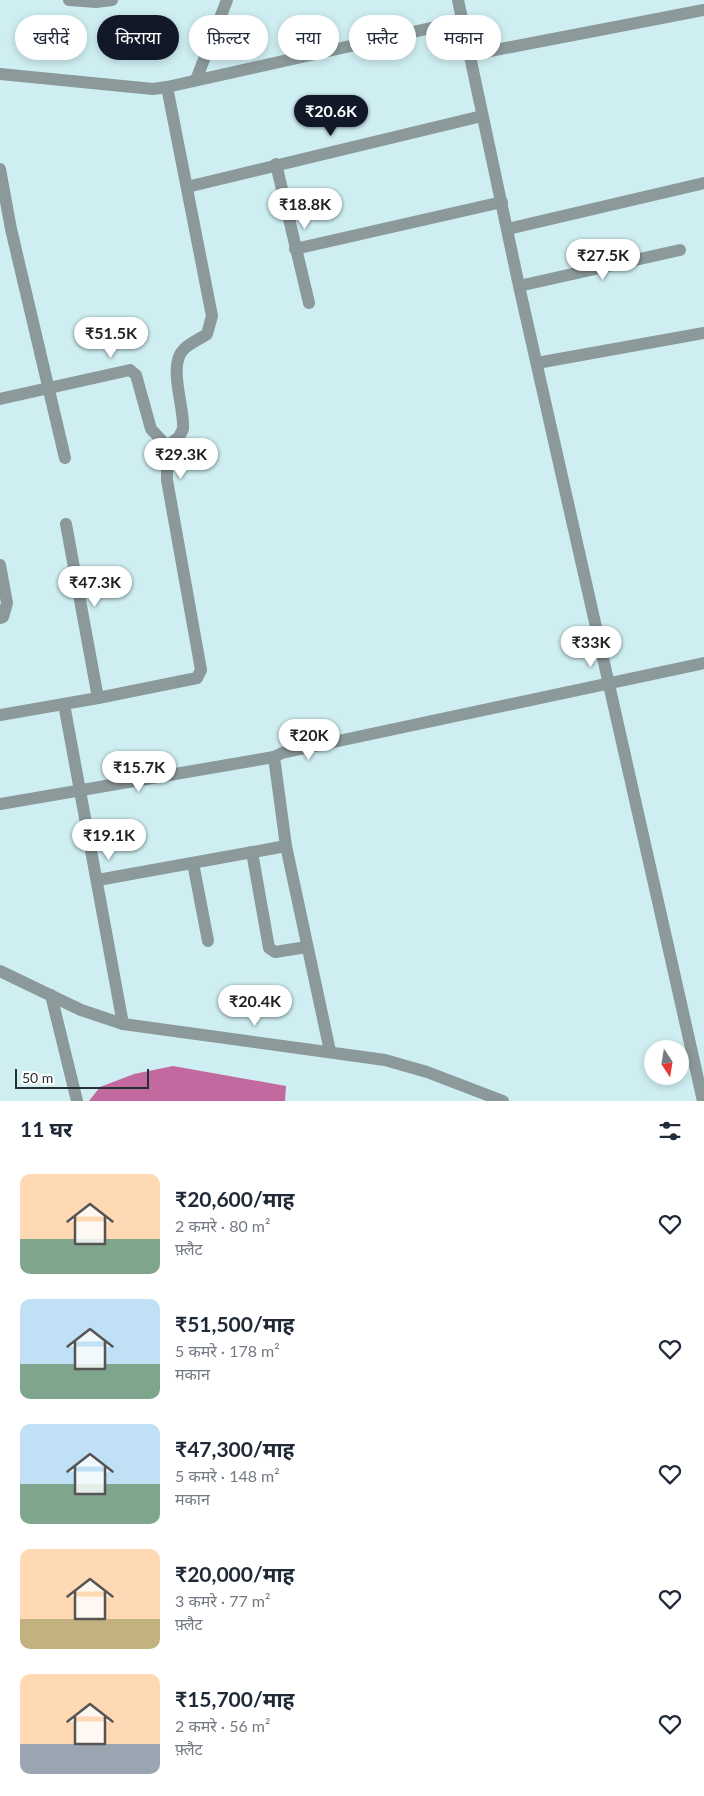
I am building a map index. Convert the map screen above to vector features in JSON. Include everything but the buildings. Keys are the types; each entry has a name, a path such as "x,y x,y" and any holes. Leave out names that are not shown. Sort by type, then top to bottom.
{"street":[{"path":"69,0 96,2 112,0"},
{"path":"196,80 227,0"},
{"path":"458,0 461,15"},
{"path":"501,49 704,10"},
{"path":"0,74 153,89 426,29"},
{"path":"470,60 519,286 703,1101"},
{"path":"167,87 211,323 207,334 184,349 179,356 176,367 183,429 179,438 167,446"},
{"path":"187,187 276,164 482,116"},
{"path":"276,164 309,302"},
{"path":"0,169 11,229 65,458"},
{"path":"508,229 704,183"},
{"path":"295,249 502,202"},
{"path":"519,286 680,250"},
{"path":"537,363 704,333"},
{"path":"0,399 126,370 133,371 136,374 151,429 167,446 167,480 201,670 197,678 98,698 0,714"},
{"path":"66,524 98,698"},
{"path":"0,565 7,603 3,617 0,618"},
{"path":"0,804 274,757 282,753 704,663"},
{"path":"64,704 98,880 123,1024"},
{"path":"274,757 286,846 330,1051"},
{"path":"98,880 286,846"},
{"path":"252,852 270,948 275,952 307,947"},
{"path":"193,863 208,941"},
{"path":"0,971 81,1010 123,1024 385,1060 426,1072 503,1101"},
{"path":"51,995 77,1101"}],"shaded area":[{"path":"173,1066 286,1086 285,1101 89,1101 100,1087 134,1074"}]}
